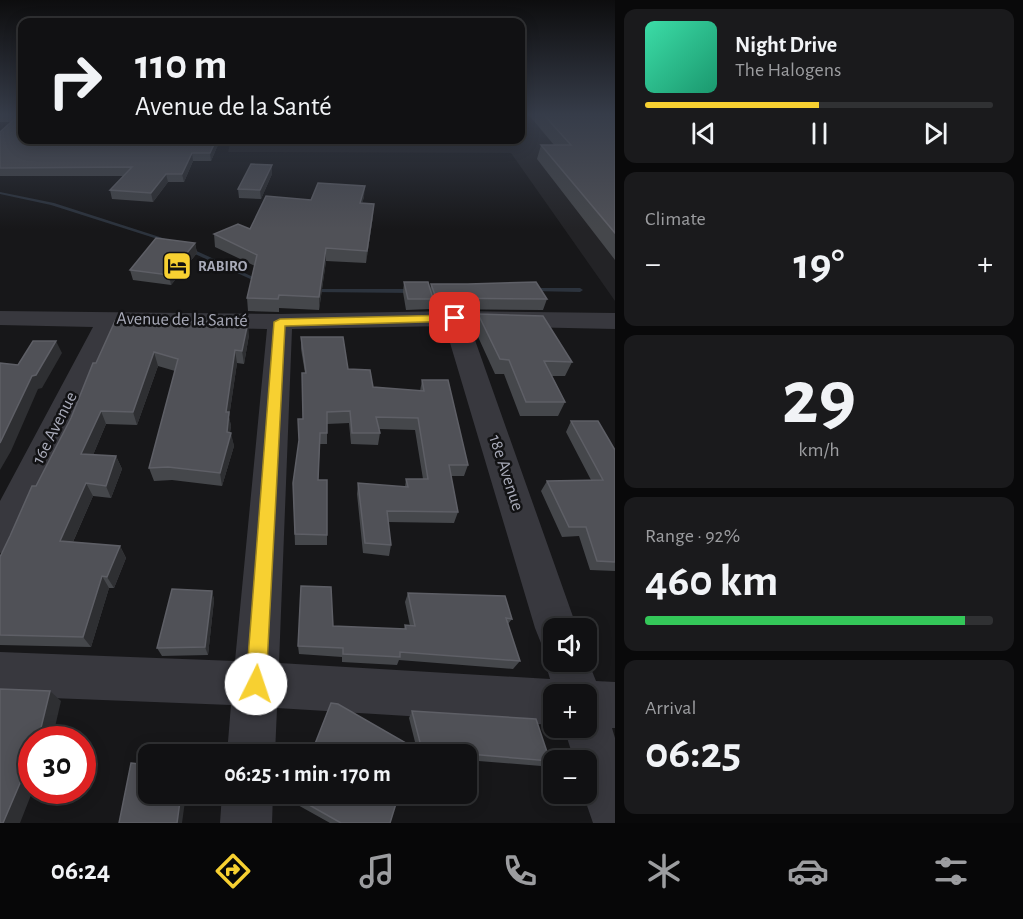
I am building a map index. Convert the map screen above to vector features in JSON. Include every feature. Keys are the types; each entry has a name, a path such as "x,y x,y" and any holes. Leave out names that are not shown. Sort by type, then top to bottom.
{"street":[{"name":"Avenue de la Santé","path":"0,318 280,322 455,318 615,321"},
{"name":"18e Avenue","path":"455,318 553,618"},
{"name":"16e Avenue","path":"0,537 110,319"},
{"path":"252,744 280,322"},
{"path":"0,674 256,684 543,701"},
{"path":"597,704 615,705"},
{"path":"591,738 615,814"},
{"path":"246,823 247,804"}],"shaded area":[{"path":"343,152 615,152 615,301 511,153"}],"building":[{"path":"0,152 210,152 192,153 182,174 166,174 151,193 110,190 132,167 0,168"},
{"path":"547,152 615,152 615,233"},
{"path":"251,164 272,165 260,190 238,189"},
{"path":"318,183 365,186 360,203 374,204 367,251 326,248 319,297 279,295 278,299 247,298 257,255 214,234 238,224 250,229 266,196 311,200"},
{"path":"156,238 195,243 169,275 130,270"},
{"path":"404,282 428,282 433,299 408,299"},
{"path":"536,282 547,299 436,298 431,284 468,284"},
{"path":"478,314 543,316 572,362 544,361 565,402 526,402 509,360 500,359"},
{"path":"115,321 248,322 242,351 235,350 226,412 229,412 227,432 231,433 220,473 168,467 149,468 178,359 154,352 133,412 101,411 81,454 116,456 106,486 86,483 60,541 120,546 107,577 102,576 83,637 0,635 0,557 32,486 36,486 71,418 93,363 96,363"},
{"path":"301,337 343,337 348,369 370,370 373,387 424,391 422,380 448,380 468,465 449,465 458,512 387,511 391,545 365,543 358,483 408,487 406,479 428,479 418,418 376,417 380,433 352,433 350,411 327,412 327,433 320,433 318,480 327,480 327,535 295,534 293,483 299,440 298,419 303,419 302,373 306,373"},
{"path":"33,341 56,341 36,375 32,376 0,443 0,363 18,365"},
{"path":"571,421 598,421 615,450 615,562 597,561 586,527 569,527 547,481 603,480"},
{"path":"301,586 331,587 333,626 406,629 405,625 415,626 408,593 505,596 512,619 506,618 520,661 400,652 400,657 343,654 343,648 298,646"},
{"path":"172,589 212,591 205,647 157,648"},
{"path":"0,689 50,691 41,726 18,726 18,788 3,823 0,823"},
{"path":"331,703 338,704 408,744 315,744"},
{"path":"412,711 536,719 546,750 543,750 543,760 477,755 477,744 420,744"},
{"path":"131,763 138,764 138,804 180,804 177,823 119,823"},
{"path":"307,804 396,804 390,823 341,823"}],"waterway":[{"path":"0,193 52,204 169,241"},
{"path":"188,249 259,281"},
{"path":"533,290 580,290"},
{"path":"314,291 413,291"}],"place":[{"name":"RABIRO","path":"177,266"}],"route":[{"path":"256,684 280,322 455,318"}]}
